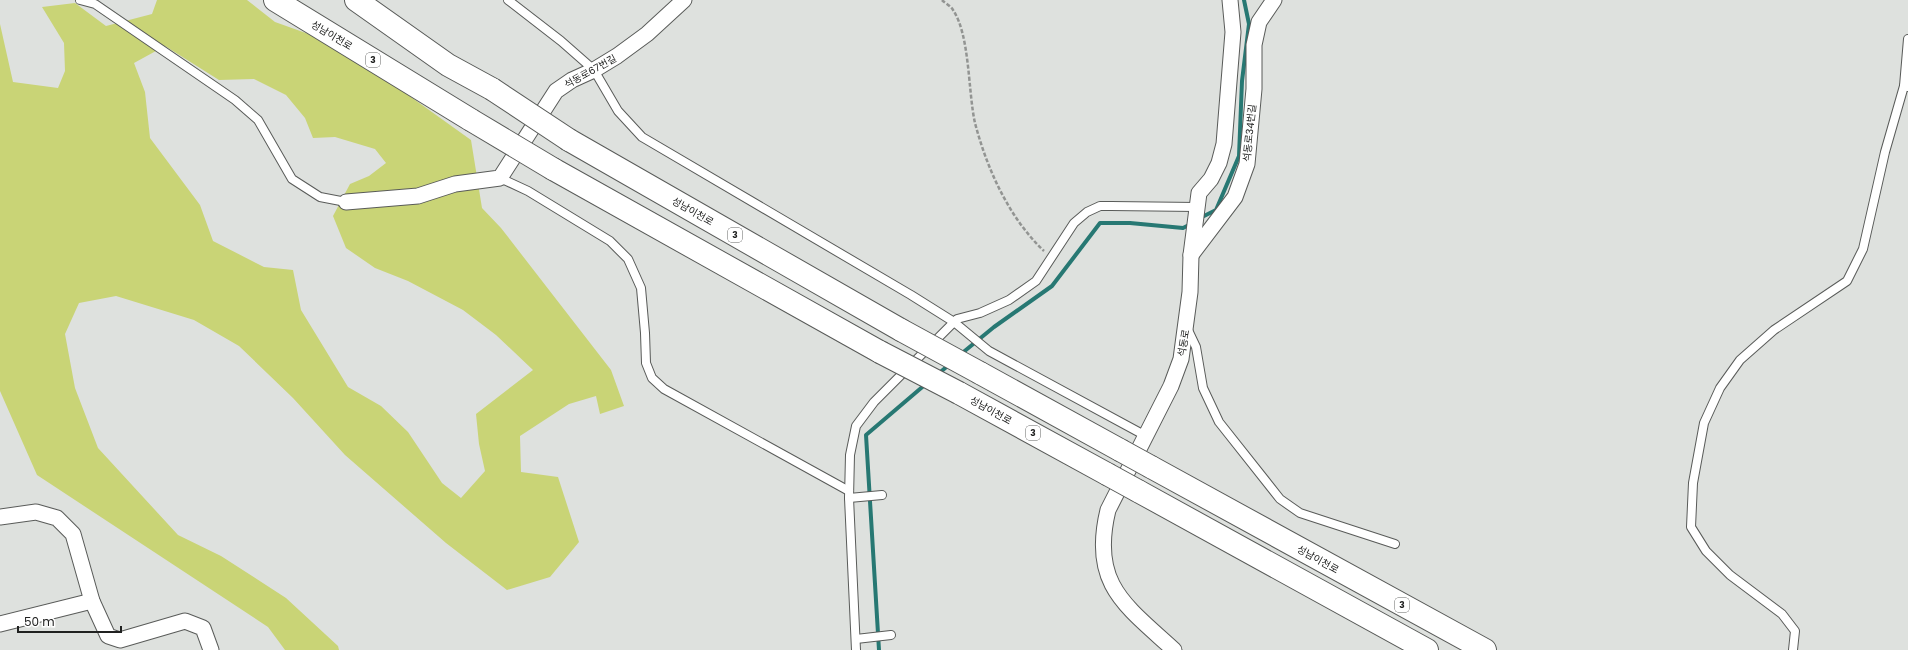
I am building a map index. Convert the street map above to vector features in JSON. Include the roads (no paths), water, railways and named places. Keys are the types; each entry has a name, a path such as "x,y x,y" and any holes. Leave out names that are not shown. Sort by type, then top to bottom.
{"highway":[{"name":"성남이천로","path":"275,0 553,169 880,352 959,393 1427,650"},
{"name":"성남이천로","path":"356,0 448,65 492,90 568,140 901,330 1486,650"}],"street":[{"name":"석동로67번길","path":"500,178 556,91 572,80 594,70 648,34 684,0"},
{"name":"석동로","path":"1174,650 1130,609 1116,593 1107,573 1102,551 1103,531 1108,510 1171,386 1178,366 1186,326 1190,292 1191,255 1199,193 1211,179 1219,163 1224,144 1232,32 1230,0"},
{"name":"석동로34번길","path":"1191,255 1235,197 1246,164 1254,89 1254,44 1259,22 1274,0"},
{"path":"346,202 418,196 455,184 500,178"},
{"path":"0,518 36,512 57,518 73,534 92,601 108,636 120,640 185,621 203,628 211,650"},
{"path":"0,624 92,601"}],"lane":[{"path":"80,0 95,4 235,100 258,120 292,179 320,197 346,202"},
{"path":"508,0 561,41 594,70 618,111 642,137 911,295 954,322 989,351 1146,436"},
{"path":"1792,650 1795,631 1782,614 1730,575 1706,551 1691,527 1693,483 1704,423 1720,388 1740,360 1774,330 1847,281 1863,249 1885,152 1906,87 1908,39"},
{"path":"500,178 528,191 610,241 628,259 641,288 646,333 646,363 652,378 664,389 852,496 879,496"},
{"path":"856,650 859,638 850,455 856,426 874,402 957,319 980,313 1009,300 1036,281 1074,223 1087,212 1100,206 1197,209"},
{"path":"1186,326 1196,347 1203,388 1219,422 1280,499 1300,512 1396,544"},
{"path":"859,638 888,636"}],"waterway":[{"path":"1200,218 1216,210 1239,156 1242,81 1249,24 1244,0"},
{"path":"961,354 994,327 1052,286 1100,223 1130,223 1183,228 1191,224"},
{"path":"938,374 950,364"},
{"path":"879,650 866,435 927,383"}]}
